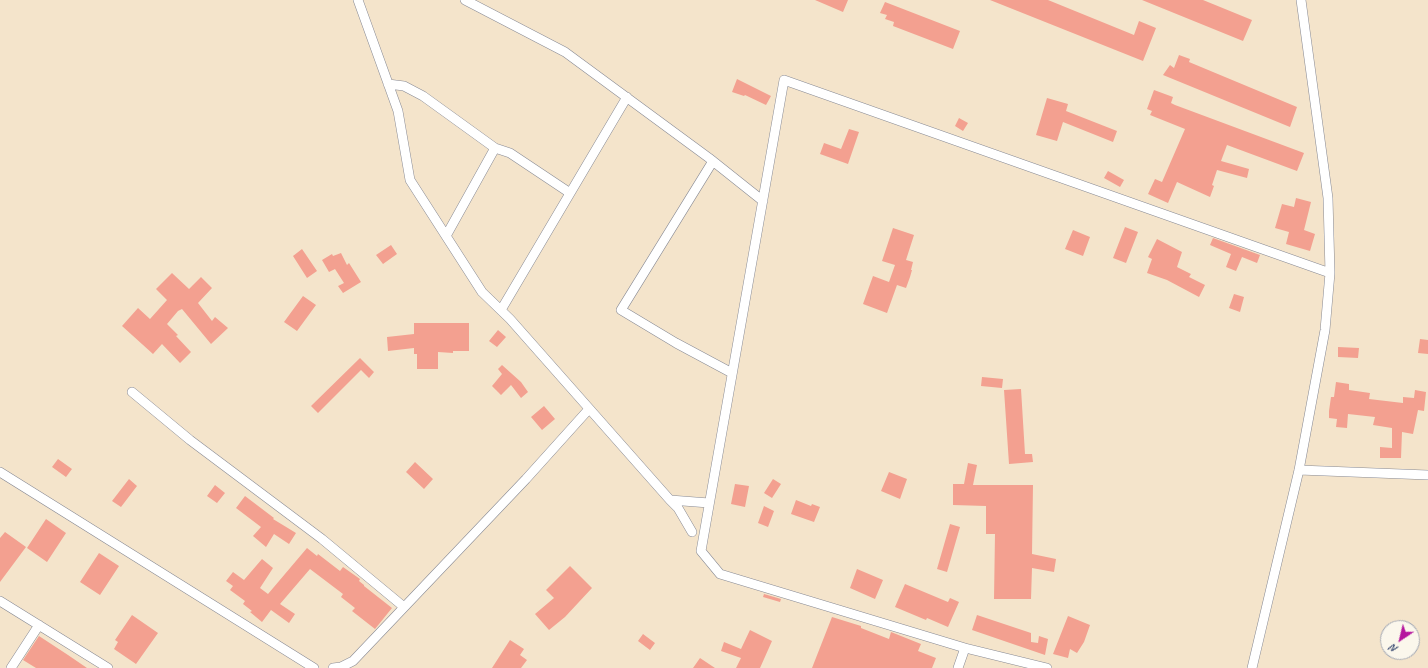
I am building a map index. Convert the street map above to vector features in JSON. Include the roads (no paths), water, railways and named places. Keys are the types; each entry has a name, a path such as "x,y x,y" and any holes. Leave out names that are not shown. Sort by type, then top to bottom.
{"street":[{"path":"358,0 398,111 410,180 482,292 501,310 678,508 692,532"},
{"path":"465,0 565,52 713,161 763,201"},
{"path":"1252,668 1299,470 1325,330 1330,273 1328,198 1301,0"},
{"path":"1048,668 965,648 720,574 701,551 784,80 1330,273"},
{"path":"388,84 404,86 423,96 495,148 510,153 570,193"},
{"path":"501,310 627,98"},
{"path":"446,236 495,148"},
{"path":"713,161 621,310 732,373"},
{"path":"132,392 190,440 322,539 404,608"},
{"path":"333,668 341,668 353,661 526,479 589,409"},
{"path":"1299,470 1428,475"},
{"path":"0,472 314,668"},
{"path":"670,500 709,503"},
{"path":"0,600 108,668"},
{"path":"11,668 39,625"},
{"path":"958,668 965,648"}]}
